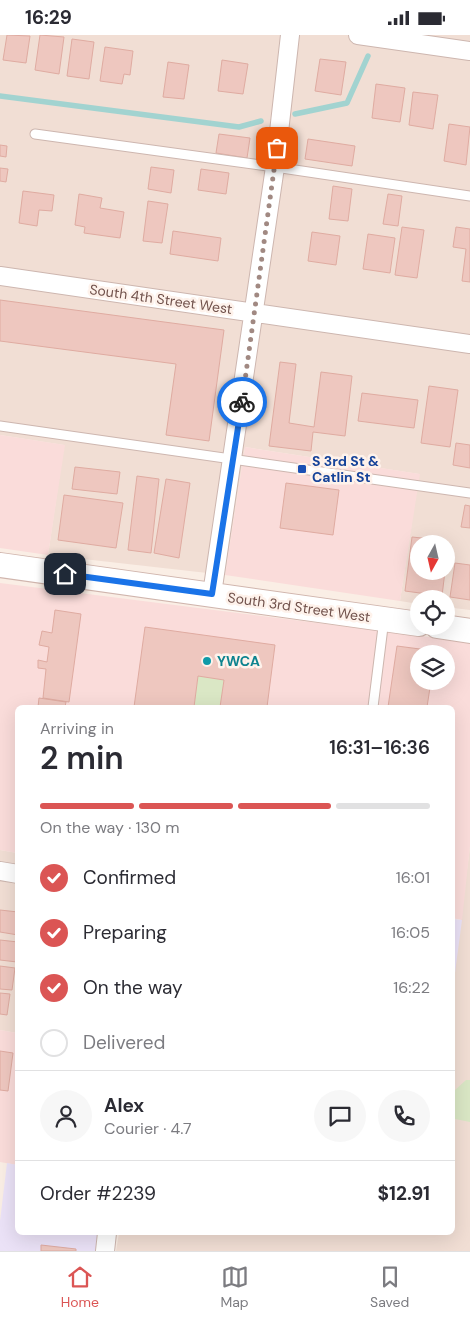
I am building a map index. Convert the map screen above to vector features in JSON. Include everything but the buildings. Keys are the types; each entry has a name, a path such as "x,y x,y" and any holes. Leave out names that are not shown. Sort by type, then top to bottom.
{"main road":[{"name":"South 3rd Street West","path":"0,565 410,623"},
{"path":"455,629 470,631"}],"street":[{"path":"212,594 255,312 275,167 290,35"},
{"path":"358,35 470,51"},
{"name":"South 4th Street West","path":"0,276 470,344"},
{"path":"0,871 15,873"},
{"path":"105,1251 108,1235"}],"lane":[{"path":"35,135 275,167 470,196"},
{"path":"0,426 470,493"},
{"path":"373,705 384,619"}],"shaded area":[{"path":"0,35 470,35 470,610 455,608 455,590 410,590 410,603 400,601 419,474 245,447 225,575 48,555 64,445 0,435"},
{"path":"0,435 65,445 48,555 0,548"},
{"path":"245,447 420,474 400,601 225,575"},
{"path":"0,583 470,642 470,846 462,920 455,919 455,705 15,705 15,853 0,850"},
{"path":"470,846 470,1251 116,1251 119,1235 455,1235 455,964"},
{"path":"0,850 15,853 15,1033 0,1030"},
{"path":"455,919 462,920 455,973"},
{"path":"0,1030 15,1033 15,1165 0,1162"},
{"path":"7,1163 15,1165 15,1235 99,1235 97,1251 0,1251 0,1221"}],"green space":[{"path":"198,676 224,680 220,705 194,705"},
{"path":"466,1080 470,1080 470,1122 455,1119 455,1090"}],"waterway":[{"path":"295,114 347,103 368,56"},
{"path":"0,96 239,127 261,121"}],"way so far":[{"path":"242,402 277,148"}],"place":[{"name":"S 3rd St & Catlin St","path":"302,469"},
{"name":"YWCA","path":"207,661"}],"route":[{"path":"65,574 212,594 242,402"}]}
